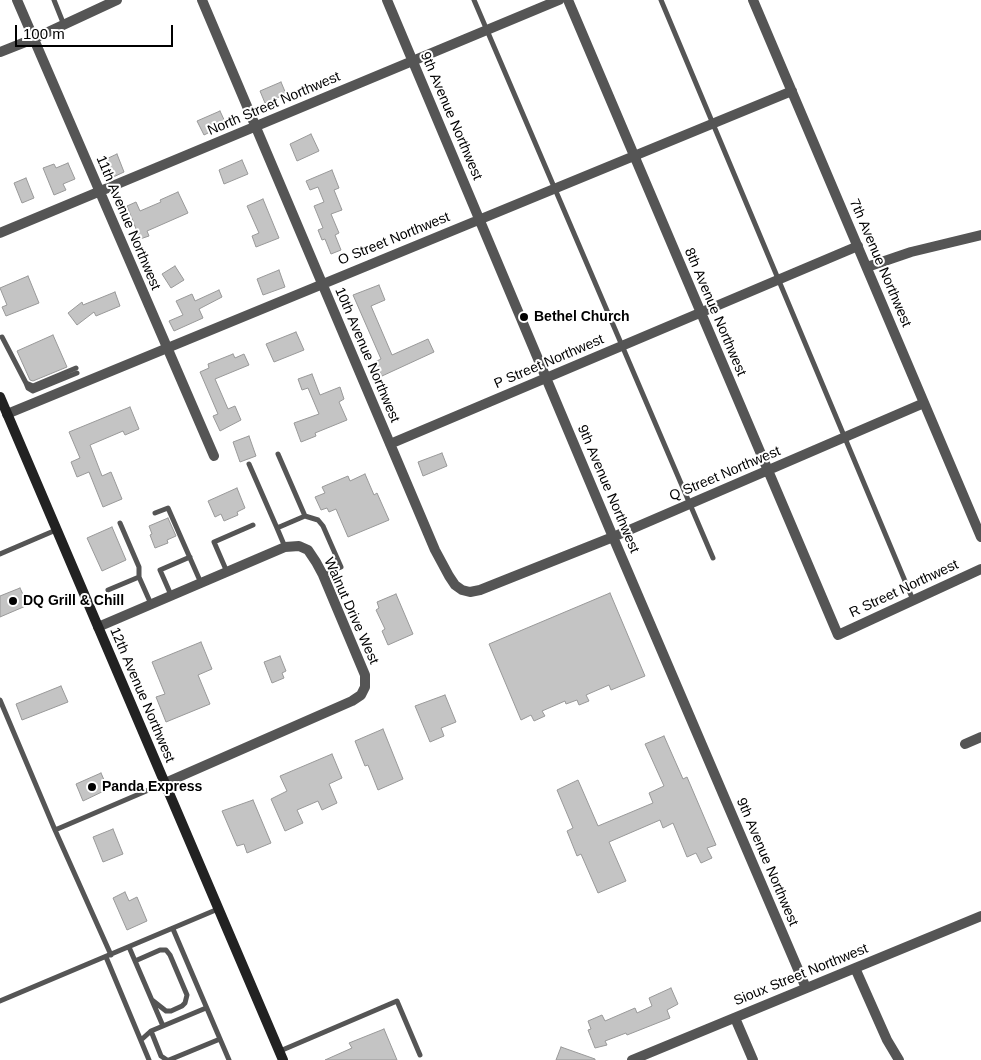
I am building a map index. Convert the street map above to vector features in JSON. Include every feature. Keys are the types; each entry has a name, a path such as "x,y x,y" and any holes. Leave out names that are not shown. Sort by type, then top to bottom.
{"main road":[{"name":"12th Avenue Northwest","path":"0,397 281,1056"}],"street":[{"name":"11th Avenue Northwest","path":"16,0 214,456"},
{"path":"0,52 117,0"},
{"name":"10th Avenue Northwest","path":"202,0 390,444 449,576 455,585 462,590 470,592 480,590 535,568"},
{"name":"9th Avenue Northwest","path":"388,0 546,378 806,988"},
{"name":"North Street Northwest","path":"0,233 559,0"},
{"name":"8th Avenue Northwest","path":"568,0 838,634"},
{"name":"7th Avenue Northwest","path":"753,0 981,537"},
{"name":"O Street Northwest","path":"7,414 792,91"},
{"path":"867,267 925,248 981,235"},
{"name":"P Street Northwest","path":"390,444 858,246"},
{"name":"Q Street Northwest","path":"535,568 614,537 924,403"},
{"path":"98,627 285,546"},
{"name":"Walnut Drive West","path":"164,783 352,701 365,688 365,675 316,562 308,550 300,546 285,546"},
{"name":"R Street Northwest","path":"838,634 981,569"},
{"path":"965,744 981,738"},
{"path":"979,917 981,928"},
{"name":"Sioux Street Northwest","path":"632,1060 979,917"},
{"path":"855,968 887,1040 899,1060"},
{"path":"734,1018 753,1060"}],"lane":[{"path":"54,0 64,24"},
{"path":"474,0 713,558"},
{"path":"661,0 913,600"},
{"path":"2,337 26,383 33,386 76,370"},
{"path":"278,454 305,516"},
{"path":"249,464 285,546"},
{"path":"155,513 168,508 201,583"},
{"path":"277,528 305,516 318,520 323,526 341,567 323,575"},
{"path":"120,523 139,567 139,577 151,604"},
{"path":"227,572 214,542 253,525"},
{"path":"0,554 57,530"},
{"path":"172,596 160,570 190,557"},
{"path":"108,590 139,577"},
{"path":"0,700 108,956 149,1060"},
{"path":"55,830 164,783"},
{"path":"0,1001 218,909"},
{"path":"173,929 228,1059 221,1060"},
{"path":"129,947 163,1026"},
{"path":"135,960 160,950 166,950 170,955 187,995 185,1003 171,1011 166,1011 152,1000"},
{"path":"281,1056 397,1001 420,1055"},
{"path":"140,1040 151,1031 206,1008"},
{"path":"151,1031 161,1056 168,1060 220,1039"}],"building":[{"path":"281,82 286,94 265,103 260,91"},
{"path":"220,111 226,124 204,135 197,121"},
{"path":"311,134 319,151 297,161 290,144"},
{"path":"117,154 124,172 111,178 104,160"},
{"path":"242,160 248,174 224,184 219,170"},
{"path":"68,163 75,179 63,184 66,190 54,195 43,168 54,164 56,168"},
{"path":"332,170 339,188 334,190 342,210 331,214 339,233 335,235 341,250 331,254 325,239 322,240 318,230 323,228 314,206 324,202 318,187 310,190 306,181"},
{"path":"26,178 34,198 22,203 14,183"},
{"path":"178,192 188,213 147,231 149,236 140,239 127,206 136,202 140,211"},
{"path":"263,199 279,238 256,247 252,236 259,233 247,206"},
{"path":"175,266 184,280 171,288 162,274"},
{"path":"279,270 285,287 263,295 257,279"},
{"path":"28,276 39,303 6,316 2,307 7,305 0,288"},
{"path":"379,285 385,300 371,306 392,355 428,339 434,352 382,376 375,362 381,359 353,295"},
{"path":"219,290 222,297 199,309 203,318 174,331 169,321 183,315 176,301 192,294 195,301"},
{"path":"115,292 120,306 96,316 94,312 77,325 68,313 82,302 83,305"},
{"path":"296,332 304,350 274,362 266,344"},
{"path":"53,335 67,367 33,381 30,380 17,351"},
{"path":"233,354 235,358 244,354 249,365 215,379 228,409 235,406 241,420 220,431 213,416 218,414 200,372 209,368 208,364"},
{"path":"312,374 320,395 340,387 344,399 339,402 347,420 315,433 316,436 301,442 294,423 319,414 308,388 302,390 298,379"},
{"path":"130,407 139,429 125,435 123,431 90,445 102,476 111,472 122,499 103,507 89,472 77,477 71,462 80,458 69,432"},
{"path":"249,436 256,456 240,462 233,442"},
{"path":"442,453 447,466 423,476 418,462"},
{"path":"365,474 374,495 377,493 389,520 348,537 336,509 329,512 327,508 321,510 315,497 325,493 322,487 348,476 350,481"},
{"path":"237,488 245,508 237,512 238,515 224,521 221,514 215,517 208,501"},
{"path":"168,518 176,536 167,540 168,543 155,548 149,526"},
{"path":"112,527 126,560 102,571 87,538"},
{"name":"DQ Grill & Chill","path":"20,588 28,605 0,617 0,596"},
{"path":"610,593 645,676 611,690 609,685 586,695 589,701 579,705 577,700 566,704 565,701 542,711 545,716 534,721 531,715 521,720 489,644"},
{"path":"396,594 413,634 388,645 382,631 385,629 376,610 379,608 377,602"},
{"path":"201,642 212,669 198,675 210,704 166,722 156,697 165,694 152,662"},
{"path":"280,656 286,671 282,673 284,678 272,683 264,662"},
{"path":"61,686 68,702 22,720 16,704"},
{"path":"445,695 456,722 441,728 444,736 430,742 415,706"},
{"path":"383,729 403,779 378,790 368,765 365,766 355,741"},
{"path":"664,736 683,779 687,777 716,845 707,848 712,858 701,863 696,853 687,857 673,823 663,828 660,820 609,842 626,881 598,893 581,854 577,856 567,831 573,828 557,790 578,780 598,826 653,803 649,793 664,786 645,744"},
{"path":"332,754 342,778 329,784 337,803 322,810 318,801 297,810 303,823 285,831 271,799 287,791 280,776"},
{"name":"Panda Express","path":"101,773 108,789 83,801 76,784"},
{"path":"253,800 271,843 247,853 244,844 237,846 222,811"},
{"path":"113,829 123,854 103,862 93,837"},
{"path":"125,892 129,901 137,897 147,921 127,930 113,898"},
{"path":"671,988 678,1004 667,1010 670,1018 627,1035 626,1033 605,1041 607,1045 595,1048 588,1030 591,1029 588,1021 602,1015 605,1021 635,1008 637,1013 652,1006 649,998"},
{"path":"384,1029 397,1060 325,1060 352,1048 349,1043"},
{"path":"561,1047 595,1059 595,1060 556,1060"}],"place":[{"name":"Bethel Church","path":"524,317"},
{"name":"DQ Grill & Chill","path":"13,601"},
{"name":"Panda Express","path":"92,787"}]}
